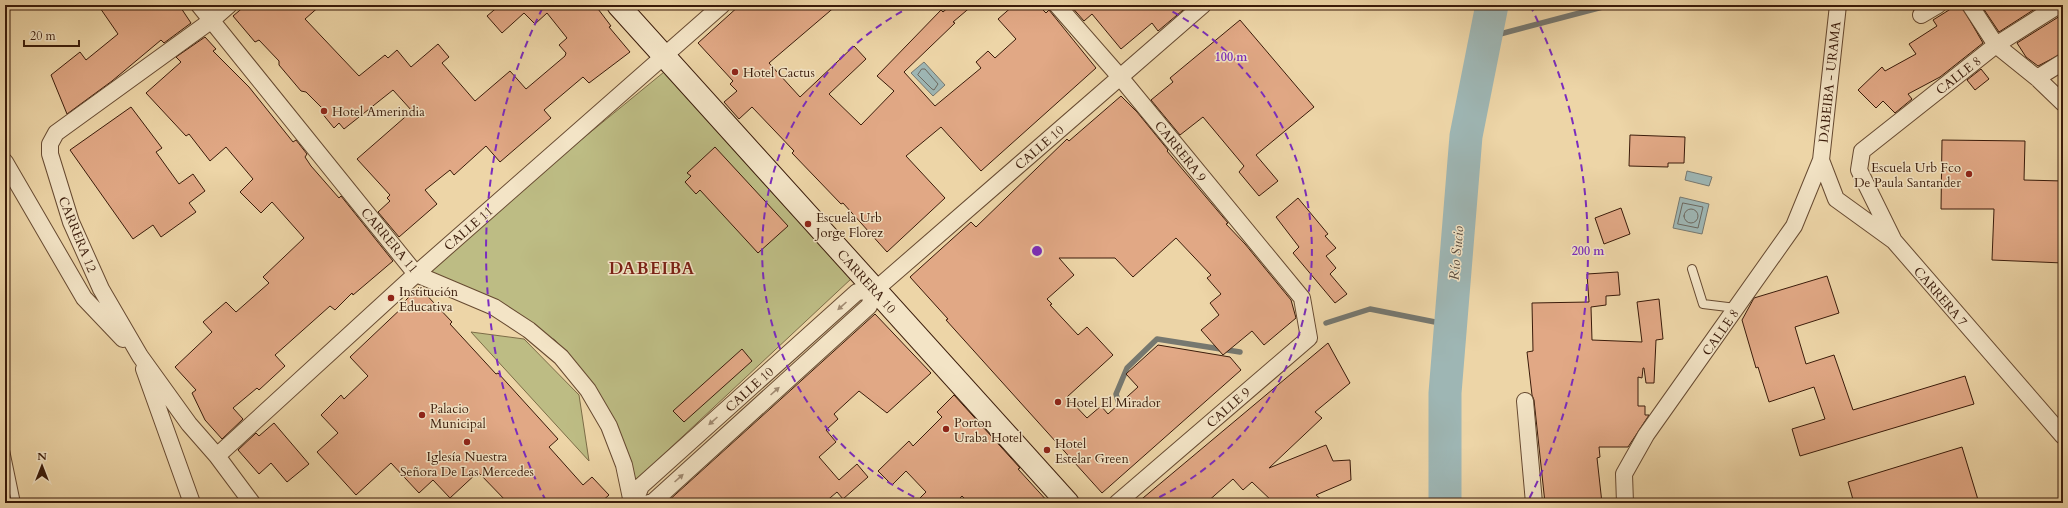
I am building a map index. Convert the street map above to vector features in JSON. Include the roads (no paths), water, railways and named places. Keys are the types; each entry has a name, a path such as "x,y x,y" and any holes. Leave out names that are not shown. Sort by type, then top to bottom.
{"main road":[{"name":"CARRERA 10","path":"618,5 1068,503"}],"street":[{"name":"CARRERA 11","path":"199,5 416,274 494,307 529,330 561,357 588,390 609,426 624,465 633,503"},
{"name":"CARRERA 12","path":"229,5 212,20 56,133 50,144 50,154 71,222 101,289 140,356 189,424 252,503"},
{"name":"CALLE 11","path":"216,456 416,274 665,57 722,5"},
{"name":"CARRERA 9","path":"1057,5 1120,77 1302,298"},
{"name":"CALLE 10","path":"649,503 653,502 869,306 875,290 1203,5"},
{"name":"DABEIBA - URAMA","path":"1821,160 1838,5"},
{"path":"1921,15 1938,5"},
{"path":"1970,5 1996,45 2037,78 2063,103"},
{"name":"CALLE 8","path":"1894,241 1859,170 1862,151 1996,45 2059,5"},
{"path":"2037,78 2063,62"},
{"name":"CARRERA 7","path":"1821,160 1836,199 1894,241 2063,436"},
{"name":"CALLE 8","path":"1625,503 1624,474 1646,435 1794,226 1821,160"},
{"path":"5,162 84,298 140,356 192,503"},
{"name":"CALLE 10","path":"633,503 641,486 857,292 875,290"},
{"name":"CALLE 9","path":"1117,503 1310,338 1302,298"},
{"path":"1525,401 1534,503"}],"lane":[{"path":"1692,269 1703,304 1736,308"},
{"path":"5,450 16,503"}],"water":[{"path":"924,62 945,85 933,96 911,73"},
{"path":"1687,171 1712,177 1709,186 1685,180"},
{"path":"1680,197 1709,204 1702,234 1673,228"}],"waterway":[{"name":"Río Sucio","path":"1445,503 1445,393 1466,136 1492,5"},
{"path":"1485,38 1610,5"},
{"path":"1326,323 1370,309 1450,325"},
{"path":"1121,411 1116,394 1127,368 1157,339 1240,352"}],"place":[{"name":"Hotel Cactus","path":"735,72"},
{"name":"Hotel Amerindia","path":"324,111"},
{"name":"Escuela Urb Fco De Paula Santander","path":"1969,174"},
{"name":"Escuela Urb Jorge Florez","path":"808,224"},
{"name":"Institución Educativa","path":"391,298"},
{"name":"Hotel El Mirador","path":"1058,402"},
{"name":"Palacio Municipal","path":"422,415"},
{"name":"Porton Uraba Hotel","path":"946,429"},
{"name":"Iglesía Nuestra Señora De Las Mercedes","path":"467,442"},
{"name":"Hotel Estelar Green","path":"1047,450"}],"district":[{"name":"DABEIBA","path":"652,268"}]}
